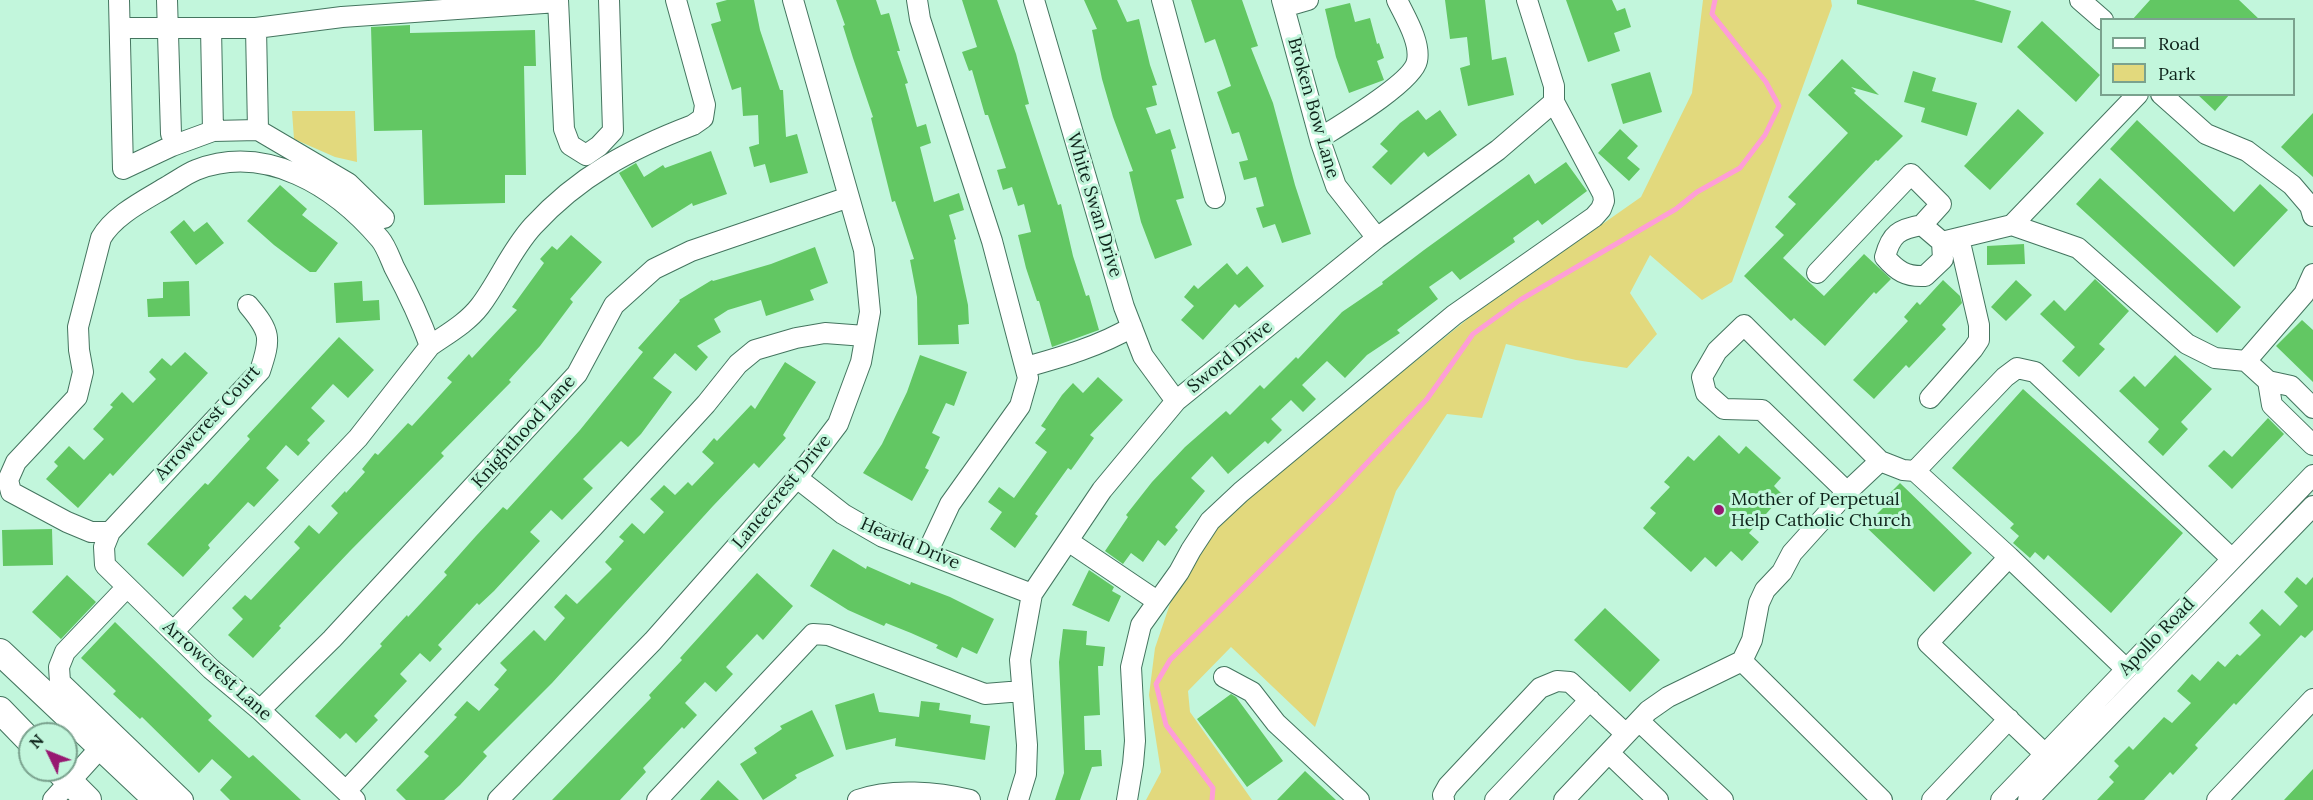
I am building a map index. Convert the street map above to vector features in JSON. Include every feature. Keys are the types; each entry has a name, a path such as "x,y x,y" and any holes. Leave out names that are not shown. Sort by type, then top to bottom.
{"main road":[{"path":"0,652 157,800"},
{"path":"0,710 18,729"},
{"path":"60,784 88,800"}],"street":[{"path":"119,0 123,170 172,146 213,131 258,129 348,183 384,218"},
{"path":"167,0 171,134"},
{"path":"120,28 256,28 342,17 365,8 558,1 564,129 570,145 586,154 599,146 613,131 609,0"},
{"path":"173,632 358,438 430,346 457,328 480,307 507,262 532,227 568,192 619,156 693,125 702,118 705,105 676,0"},
{"name":"Lancecrest Drive","path":"498,800 653,641 797,478 838,424 861,362 870,312 864,250 793,0"},
{"path":"916,0 920,19 992,241 1028,378 1020,406 950,504 927,553"},
{"name":"White Swan Drive","path":"1034,0 1124,307 1143,356 1176,401"},
{"path":"1162,0 1215,198"},
{"path":"1283,3 1308,0"},
{"path":"1320,138 1362,111 1406,77 1417,63 1416,46 1397,0"},
{"path":"1127,800 1135,741 1131,667 1142,625 1179,572 1210,521 1241,492 1454,315 1572,233 1601,209 1603,194 1554,102 1554,86 1527,0"},
{"name":"Broken Bow Lane","path":"1283,3 1320,138 1336,186 1377,238"},
{"path":"211,28 213,131"},
{"path":"256,28 258,129"},
{"path":"1950,240 1943,259 1925,276 1914,277 1897,271 1885,257 1889,241 1904,228 1922,225 1950,240 2012,225 2136,96"},
{"path":"2163,96 2206,134 2247,152 2292,185 2311,205"},
{"name":"Sword Drive","path":"1017,800 1027,764 1020,660 1032,594 1102,490 1176,401 1377,238 1498,150 1554,102"},
{"path":"110,532 91,532 66,522 11,492 8,480 16,462 77,397 83,372 78,327 100,238 108,226 147,198 194,170 219,164 261,162 310,179 340,199 381,240 420,317 430,346"},
{"path":"1817,273 1911,174 1941,204 1922,225"},
{"name":"Knighthood Lane","path":"260,710 340,631 570,383 614,305 654,269 691,251 849,197"},
{"path":"2012,225 2078,248 2187,344 2215,358 2246,361 2268,381 2291,386 2313,408"},
{"path":"1930,398 1973,350 1979,340 1979,325 1950,240"},
{"path":"2246,361 2304,294 2313,274"},
{"name":"Arrowcrest Court","path":"110,532 260,371 268,346 265,325 248,305"},
{"path":"1847,492 1762,410 1724,409 1706,393 1702,377 1717,351 1744,325 1880,461 1903,470 1915,471 2126,669"},
{"path":"1026,367 1065,356 1119,335 1132,327"},
{"path":"351,796 706,404 738,364 755,350 796,338 825,333 865,336"},
{"path":"1915,471 2005,377 2018,368 2035,372 2232,559"},
{"path":"2268,381 2272,405 2313,445"},
{"path":"1571,798 1632,727 1668,697 1742,661 1752,640 1759,603 1765,590 1782,572 1792,553 1847,492 1880,461"},
{"name":"Apollo Road","path":"2001,800 2313,475"},
{"name":"Hearld Drive","path":"797,478 843,514 883,537 1032,594"},
{"path":"2028,800 2313,506"},
{"name":"Arrowcrest Lane","path":"110,532 104,547 105,565 211,669 260,710 351,796"},
{"path":"1068,541 1157,601"},
{"path":"2009,557 1928,644 2045,754"},
{"path":"127,587 65,652 59,667 60,682 183,800"},
{"path":"657,800 813,634 828,635 986,694 1022,691"},
{"path":"1742,661 1882,800"},
{"path":"1224,677 1252,692 1276,723 1359,800"},
{"path":"1444,800 1443,795 1448,786 1540,688 1557,681 1570,682 1590,700 1632,727 1723,800"},
{"path":"2217,800 2313,699"},
{"path":"1495,800 1590,700"},
{"path":"1941,797 2009,719"},
{"path":"60,784 101,747"},
{"path":"1609,753 1658,800"},
{"path":"858,800 901,793 945,794 970,800"}],"green space":[{"path":"1703,0 1831,0 1832,6 1732,282 1702,300 1650,255 1630,293 1657,334 1627,368 1576,360 1506,344 1482,418 1447,414 1396,491 1315,727 1231,647 1188,691 1190,712 1252,800 1146,800 1161,772 1149,695 1155,648 1174,592 1217,528 1253,493 1470,317 1641,197 1692,93"},
{"path":"292,111 355,111 357,162 335,157 294,139"}],"building":[{"path":"727,0 754,0 760,30 780,90 783,90 786,137 797,134 808,173 770,183 765,164 754,167 749,147 759,144 758,115 743,116 741,87 732,90 711,24 721,21 716,3"},
{"path":"836,0 876,0 881,15 889,13 917,127 926,124 931,143 920,147 934,202 959,193 964,210 949,215 956,239 954,240 968,305 969,324 958,325 959,344 918,345 917,297 910,260 914,259 895,201 892,202 871,118 873,117"},
{"path":"962,0 997,0 1016,54 1029,104 1025,105 1058,205 1061,204 1073,256 1086,296 1089,295 1099,330 1052,347 1039,301 1037,301 1026,268 1018,235 1031,232 1024,204 1018,206 1012,187 1003,190 997,170 1006,168 988,115 985,115 972,70 969,71 962,52 977,47"},
{"path":"1084,0 1117,0 1127,22 1139,19 1157,85 1152,86 1157,105 1146,108 1156,134 1170,129 1176,148 1171,150 1184,198 1176,200 1192,245 1155,259 1141,222 1129,172 1133,171 1102,79 1092,30 1097,29"},
{"path":"1191,0 1242,0 1258,46 1251,48 1273,103 1311,234 1282,243 1275,224 1263,228 1256,208 1264,206 1256,177 1244,180 1239,162 1248,160 1239,132 1232,134 1217,92 1231,86 1215,39 1205,43"},
{"path":"1445,0 1485,0 1492,60 1506,57 1514,95 1468,106 1460,68 1470,65 1467,37 1450,39"},
{"path":"1566,0 1612,0 1617,11 1625,8 1631,27 1614,33 1620,51 1588,62"},
{"path":"1857,0 1974,0 2011,11 2002,43 1857,4"},
{"path":"2150,0 2239,0 2258,18 2134,18"},
{"path":"1350,3 1355,22 1370,18 1377,44 1379,43 1384,58 1377,61 1384,80 1349,93 1336,57 1325,9"},
{"path":"2042,21 2100,75 2076,102 2017,47"},
{"path":"410,25 410,33 535,30 536,66 524,66 526,175 505,175 505,203 424,205 422,130 374,131 371,27"},
{"path":"1842,59 1879,95 1851,87 1856,91 1854,93 1903,136 1878,161 1876,160 1783,258 1824,296 1864,254 1891,279 1876,294 1874,292 1825,346 1794,318 1791,321 1744,276 1784,235 1775,227 1796,204 1788,197 1848,133 1808,95"},
{"path":"1913,71 1936,78 1932,91 1977,103 1967,136 1921,122 1925,108 1904,102"},
{"path":"1650,72 1662,112 1623,124 1611,84"},
{"path":"2199,96 2228,96 2215,111"},
{"path":"2018,109 2044,133 1990,190 1964,166"},
{"path":"1418,110 1426,120 1440,110 1457,135 1428,157 1424,152 1391,185 1372,167 1388,151 1380,144 1400,123"},
{"path":"2313,113 2313,177 2281,147"},
{"path":"2137,120 2234,212 2260,184 2288,210 2234,267 2110,149"},
{"path":"1620,129 1638,146 1627,158 1640,169 1629,181 1598,153"},
{"path":"711,151 727,194 693,206 692,203 652,228 619,173 636,163 644,177 663,165 665,168"},
{"path":"1566,162 1587,191 1542,225 1538,220 1513,238 1515,242 1460,280 1452,271 1429,287 1438,299 1397,330 1400,333 1367,355 1345,378 1327,361 1302,385 1316,399 1303,412 1291,400 1271,419 1282,430 1268,444 1265,441 1228,474 1212,456 1191,478 1205,491 1175,527 1178,530 1165,546 1158,540 1143,562 1131,553 1123,564 1105,551 1128,517 1126,515 1152,482 1185,447 1226,411 1230,415 1260,385 1264,389 1296,357 1298,359 1342,312 1383,284 1382,282 1424,250 1529,174 1535,184"},
{"path":"2100,178 2241,307 2217,333 2076,204"},
{"path":"280,185 307,209 302,215 338,243 316,272 310,272 247,221"},
{"path":"184,220 194,232 207,222 224,243 196,265 170,232"},
{"path":"571,235 602,262 570,299 573,302 540,346 509,380 511,382 441,453 444,456 279,626 281,628 253,658 228,635 243,619 232,608 245,595 251,600 300,548 294,542 309,525 319,534 338,513 331,506 365,472 362,469 375,453 378,455 408,423 412,426 452,382 447,378 469,354 472,358 517,310 512,307 544,263 540,259 552,246 557,250"},
{"path":"2024,244 2025,264 1987,265 1987,246"},
{"path":"815,247 828,283 810,290 814,300 766,316 761,300 728,310 714,319 721,332 697,346 708,357 696,371 675,353 653,378 672,392 641,434 628,447 621,441 583,479 593,488 562,520 551,510 530,532 540,541 494,591 479,605 477,603 438,645 442,649 430,662 420,653 400,674 407,681 374,716 378,720 356,743 346,733 340,739 315,716 382,646 380,644 407,615 408,617 447,575 444,572 476,536 503,507 507,510 580,430 643,352 638,348 679,300 712,280 771,264"},
{"path":"1227,263 1237,275 1247,266 1264,286 1239,308 1235,304 1203,340 1181,320 1194,306 1184,297 1194,285 1198,289"},
{"path":"2095,279 2129,311 2099,344 2105,349 2079,377 2062,361 2075,347 2040,314 2054,300 2065,311"},
{"path":"1943,280 1960,296 1962,303 1942,325 1946,329 1909,368 1906,365 1874,399 1853,380 1908,321 1904,317 1917,302 1920,305"},
{"path":"2016,280 2032,295 2006,321 1991,307"},
{"path":"189,281 190,316 148,317 147,299 163,298 163,282"},
{"path":"362,281 363,301 379,300 380,320 336,323 334,283"},
{"path":"2302,320 2313,330 2313,382 2276,346"},
{"path":"339,337 374,370 348,398 333,384 311,408 325,421 307,440 310,443 298,456 286,445 266,468 279,480 254,507 248,502 208,545 210,548 183,577 147,544 205,483 208,485 250,439 247,436"},
{"path":"185,352 208,373 113,476 110,473 78,508 46,479 58,466 54,462 69,446 84,460 104,439 93,429 113,407 110,405 122,392 133,403 156,379 149,372 162,358 171,366"},
{"path":"920,355 967,372 954,406 946,403 932,433 940,437 925,468 929,470 912,501 863,473 882,444 907,392"},
{"path":"2175,355 2212,389 2181,422 2188,429 2163,456 2148,442 2159,429 2119,391 2134,376 2145,387"},
{"path":"785,362 816,382 783,435 786,438 759,468 754,463 713,506 552,683 483,752 487,756 460,785 444,800 406,800 396,790 429,756 424,752 457,717 454,715 467,701 479,711 499,689 494,685 507,670 500,663 534,630 545,641 565,618 554,607 566,594 577,604 612,569 605,562 624,541 619,537 632,523 644,534 664,512 650,499 664,485 675,495 688,482 692,486 714,463 702,452 714,438 717,441 751,405 755,409"},
{"path":"1098,377 1123,400 1090,435 1094,438 1071,470 1068,468 1035,514 1038,516 1015,548 990,529 1002,512 988,502 999,487 1014,498 1047,452 1035,443 1046,429 1041,426 1062,395 1073,383 1083,393"},
{"path":"2023,389 2183,533 2111,613 2048,555 2044,560 2035,552 2030,558 2013,543 2019,536 2010,528 2014,524 1952,468"},
{"path":"2268,418 2284,434 2232,489 2208,466 2224,450 2232,457"},
{"path":"1719,435 1739,454 1746,446 1781,478 1774,486 1783,495 1749,533 1759,542 1742,561 1731,551 1716,567 1705,557 1691,572 1643,528 1656,513 1650,508 1670,487 1664,482 1688,456 1694,461"},
{"path":"1900,483 1972,553 1934,592 1865,526 1889,502 1885,498"},
{"path":"52,529 53,565 3,566 2,530"},
{"path":"833,549 866,569 867,566 910,585 911,582 950,597 994,619 977,654 962,647 957,658 936,648 938,645 911,633 886,623 884,626 848,610 810,586"},
{"path":"1089,570 1114,587 1112,591 1121,596 1109,622 1072,605"},
{"path":"757,573 793,606 763,640 757,634 726,667 733,674 716,692 705,682 685,703 697,715 684,729 682,727 643,768 646,772 620,800 552,800 651,698 649,695 682,660 680,658"},
{"path":"67,575 96,602 61,639 32,612"},
{"path":"2297,577 2306,585 2313,577 2313,630 2305,638 2301,635 2195,745 2198,748 2173,775 2170,772 2144,800 2097,800 2114,782 2109,777 2119,766 2114,761 2129,746 2133,750 2164,717 2172,723 2191,703 2177,691 2192,674 2200,681 2218,661 2225,667 2237,654 2240,656 2261,635 2249,623 2262,609 2280,626 2298,606 2284,592"},
{"path":"1605,608 1660,660 1630,692 1574,640"},
{"path":"115,622 212,716 208,720 249,758 253,755 301,800 230,800 220,790 232,777 212,759 199,773 142,717 140,719 113,694 116,691 81,658"},
{"path":"1063,629 1087,631 1086,645 1105,647 1103,666 1098,666 1100,715 1084,716 1085,750 1101,750 1102,766 1092,767 1080,800 1055,800 1064,773 1059,662"},
{"path":"874,693 879,712 919,717 921,701 940,703 939,710 971,715 970,723 990,726 985,760 895,746 896,738 846,750 835,705"},
{"path":"1231,694 1236,697 1283,761 1247,787 1197,719"},
{"path":"812,710 834,756 795,775 797,778 763,800 740,764 757,753 754,748 782,729 780,726"},
{"path":"2313,769 2313,800 2284,800"},
{"path":"1305,771 1336,800 1277,800"},
{"path":"718,780 739,800 700,800"}],"waterway":[{"path":"1212,800 1213,788 1166,725 1156,684 1170,660 1336,496 1427,399 1473,334 1520,300 1676,209 1697,192 1740,168 1765,135 1779,106 1766,82 1712,14 1715,0"}],"place":[{"name":"Mother of Perpetual Help Catholic Church","path":"1719,510"}]}
